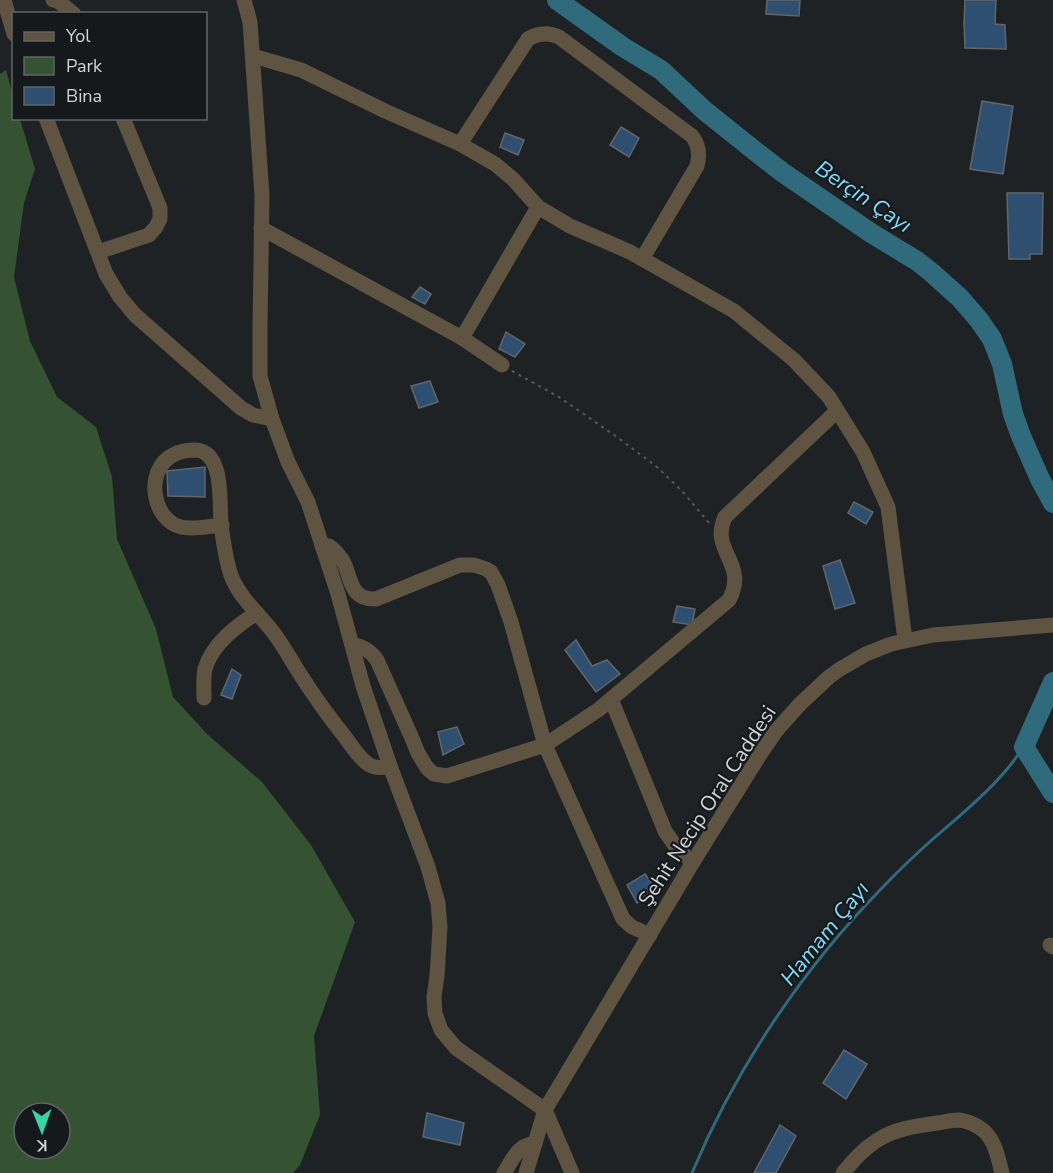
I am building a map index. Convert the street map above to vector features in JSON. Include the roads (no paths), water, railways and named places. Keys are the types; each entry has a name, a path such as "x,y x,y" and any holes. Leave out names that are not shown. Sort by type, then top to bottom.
{"street":[{"path":"4,0 12,27"},
{"path":"53,0 72,12"},
{"path":"244,0 250,22 262,195 260,376 272,419 288,462 308,502 338,594 363,686 428,867 438,903 440,927 434,997 435,1013 441,1030 456,1048 545,1110 572,1173"},
{"path":"460,144 528,39 541,34 559,37 692,136 697,145 698,166 642,259"},
{"path":"253,56 301,70 460,144 495,164 513,179 538,207 570,226 630,252 734,311 794,360 829,397 863,452 888,507 905,640"},
{"path":"47,120 112,286 120,297 135,315 241,408 253,415 272,419"},
{"path":"98,252 149,235 160,219 160,208 124,120"},
{"path":"462,338 538,207"},
{"path":"261,228 462,338 502,365"},
{"path":"352,644 362,646 377,660 418,753 426,768 434,774 447,776 545,745 611,699 729,600 734,589 735,575 721,540 721,529 725,517 837,411"},
{"path":"222,525 180,527 162,513 154,485 158,470 164,462 176,453 189,450 200,450 209,456 216,468 222,525 232,576 241,594 275,634 317,700 367,764 377,768 390,766"},
{"path":"322,546 329,546 338,554 344,562 354,590 367,598 376,599 460,565 474,565 491,573 498,585 511,622 545,745 623,918 638,931 650,935"},
{"path":"204,698 204,674 211,656 234,629 257,613"},
{"name":"Şehit Necip Oral Caddesi","path":"526,1173 545,1110 693,862 766,745 800,704 829,677 854,661 878,649 905,640 953,633 1046,625"},
{"path":"611,699 665,831 678,850 693,862"},
{"path":"843,1173 861,1151 888,1134 911,1127 953,1120 972,1123 988,1135 1004,1172"},
{"path":"504,1173 520,1148 528,1143 535,1144"}],"waterway":[{"name":"Berçin Çayı","path":"557,0 623,47 661,70 705,111 782,172 871,233 917,261 960,298 992,339 1002,364 1013,414 1021,436 1053,503"},
{"name":"Berçin Çayı","path":"1053,682 1024,747 1053,793"},
{"name":"Hamam Çayı","path":"692,1173 750,1058 773,1022 824,953 894,876 993,784 1024,747"}]}
